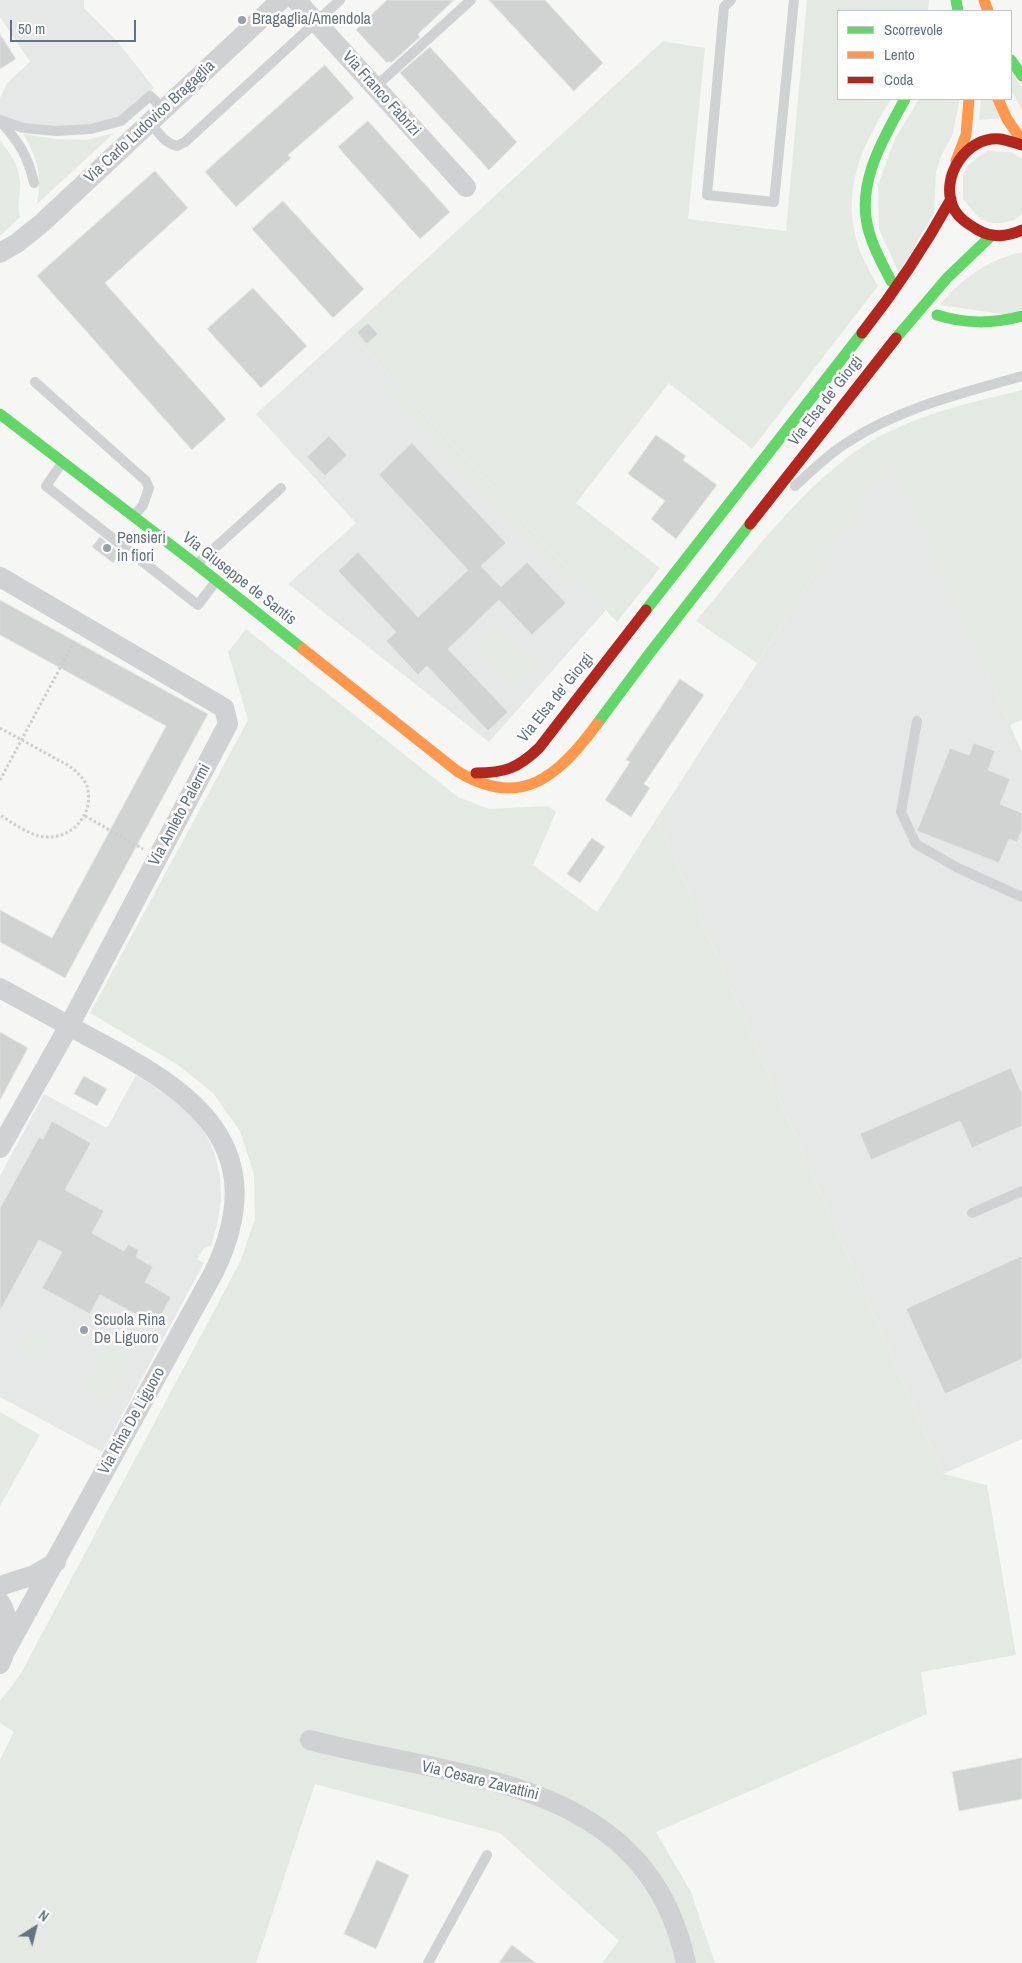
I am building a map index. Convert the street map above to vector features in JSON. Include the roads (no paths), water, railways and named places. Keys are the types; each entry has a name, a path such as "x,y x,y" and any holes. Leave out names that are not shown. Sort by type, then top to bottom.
{"main road":[{"path":"1012,61 1022,76"},
{"path":"890,281 876,256 870,239 866,224 865,199 874,160 904,100"},
{"path":"969,100 967,129 950,180 950,199 956,212 965,223 977,231 991,236 1004,236 1022,230"},
{"path":"998,100 1007,119 1022,143"},
{"path":"956,161 967,149 980,141 996,138 1022,143"},
{"name":"Via Elsa de' Giorgi","path":"457,771 500,773 514,769 539,748 889,299 925,246 950,199"},
{"name":"Via Elsa de' Giorgi","path":"457,771 472,781 488,787 506,789 522,788 536,783 557,771 577,750 656,645 914,314 963,260 991,236"},
{"path":"936,315 958,322 979,324 999,323 1022,316"},
{"name":"Via Giuseppe de Santis","path":"0,414 134,516 457,771"}],"street":[{"name":"Via Carlo Ludovico Bragaglia","path":"0,253 17,243 42,223 281,0"},
{"name":"Via Franco Fabrizi","path":"296,0 466,187"},
{"name":"Via Carlo Ludovico Bragaglia","path":"0,263 17,243"},
{"name":"Via Amleto Palermi","path":"0,577 224,708 228,724 69,1026 0,1148"},
{"name":"Via Rina De Liguoro","path":"0,988 160,1077 179,1090 218,1132 226,1150 234,1182 231,1230 214,1272 3,1657"},
{"path":"0,1586 34,1575 56,1562"},
{"path":"0,1602 8,1628 3,1657"},
{"name":"Via Cesare Zavattini","path":"310,1740 354,1752 501,1783 545,1798 588,1820 629,1851 655,1886 677,1929 686,1963"}],"lane":[{"path":"0,121 23,128 56,131 90,129 121,121 150,96 163,139 177,146 185,142 340,0"},
{"path":"375,87 471,0"},
{"path":"731,0 724,8 707,195 774,202 794,0"},
{"path":"0,121 16,138 29,162 34,183"},
{"path":"742,536 833,452 862,433 930,404 1022,376"},
{"path":"35,382 146,480 149,488 143,505 134,516"},
{"path":"62,462 46,486 198,605 217,581"},
{"path":"196,565 281,488"},
{"path":"917,721 901,812 916,844 958,868 1022,897"},
{"path":"972,1213 1022,1191"},
{"path":"428,1963 487,1855"}],"place":[{"name":"Bragaglia/Amendola","path":"242,20"},
{"name":"Pensieri in fiori","path":"107,548"},
{"name":"Scuola Rina De Liguoro","path":"84,1330"}]}
